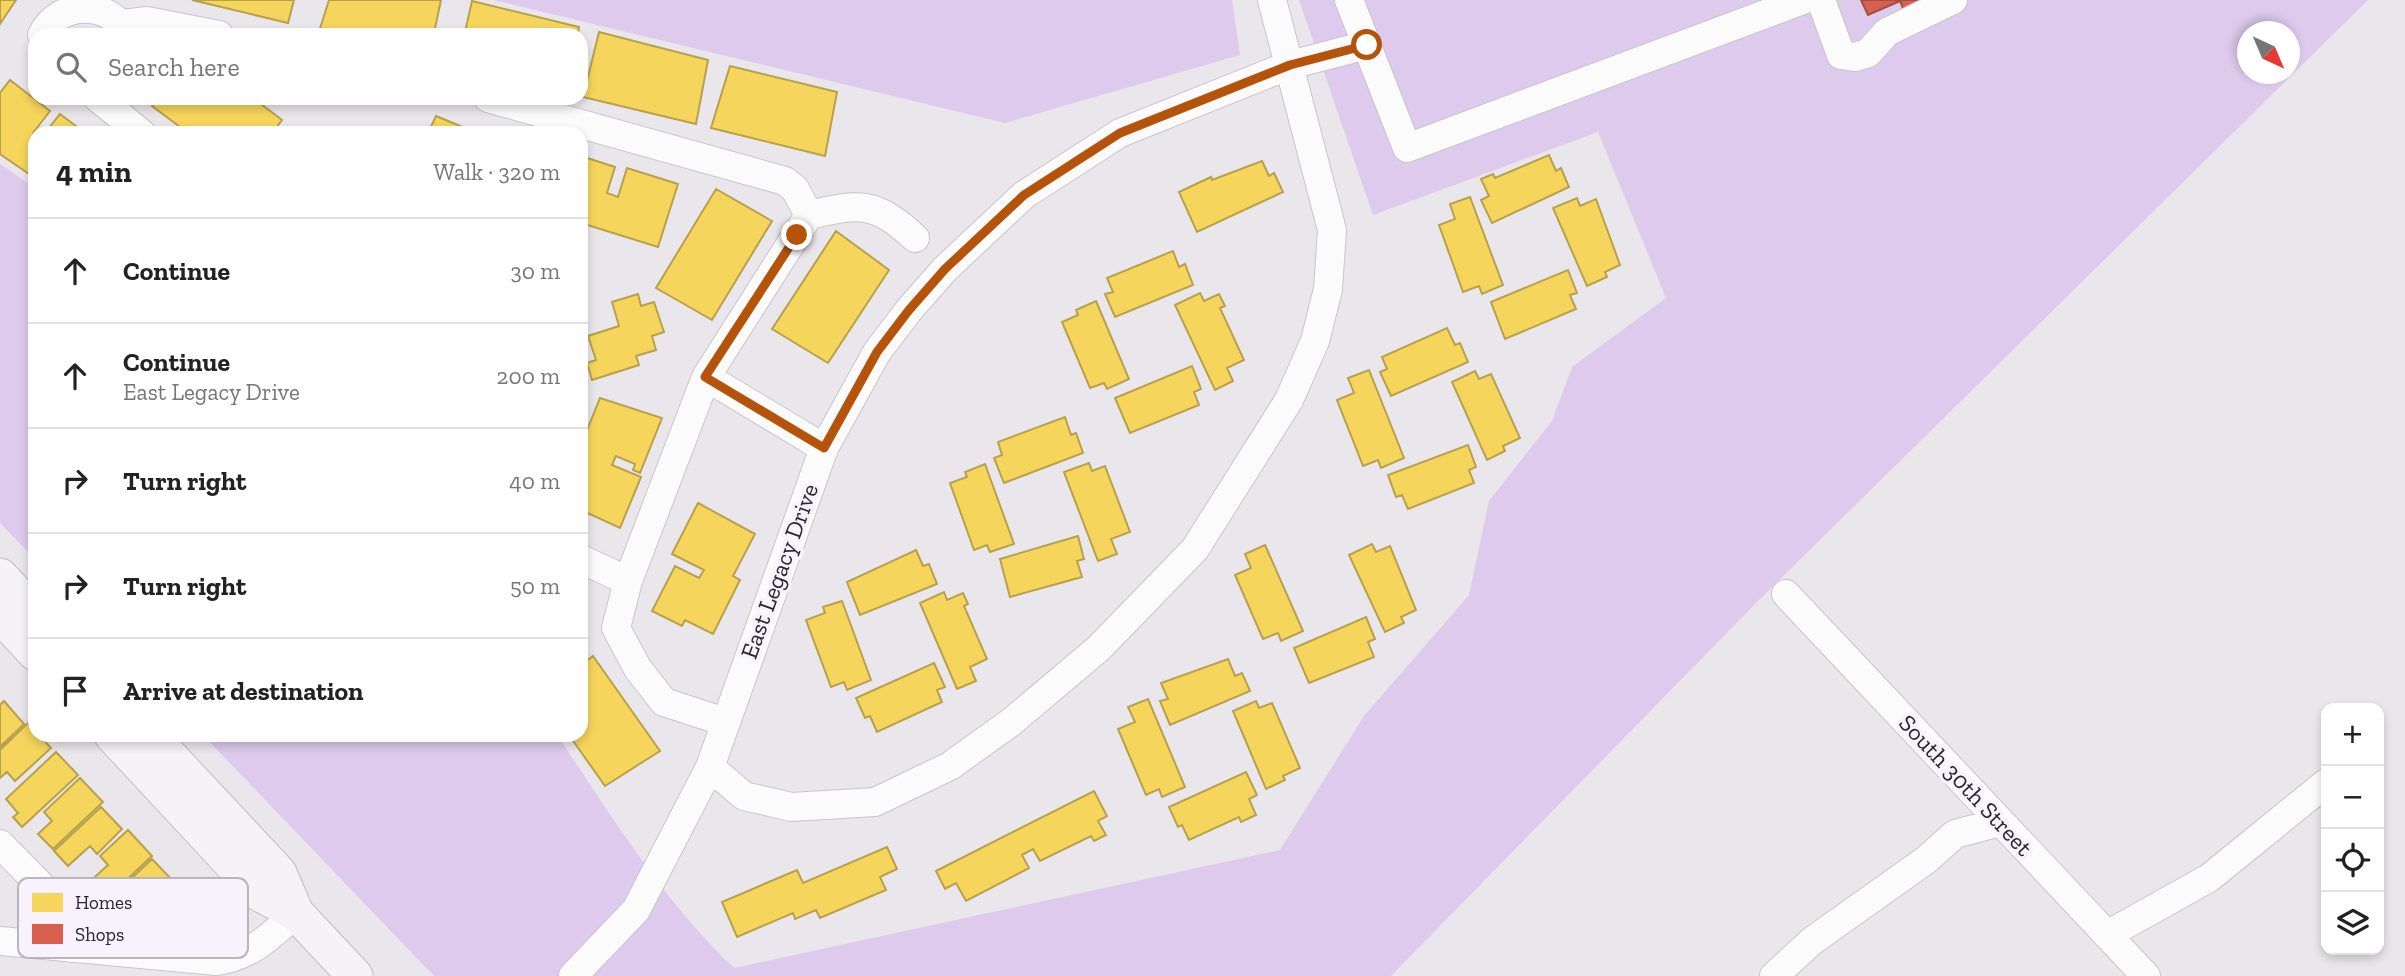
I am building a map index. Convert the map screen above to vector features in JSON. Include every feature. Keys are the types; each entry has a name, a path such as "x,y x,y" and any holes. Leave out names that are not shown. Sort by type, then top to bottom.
{"main road":[{"path":"0,576 28,606"},
{"path":"0,615 28,645"},
{"path":"119,742 245,878"},
{"path":"157,742 279,873 296,913"},
{"path":"248,881 260,894 296,913 355,976"}],"street":[{"path":"710,767 744,796 791,807 874,802 950,766 1010,723 1099,648 1195,549 1289,400 1315,341 1328,289 1332,230 1272,0"},
{"path":"1349,0 1407,148 1803,0"},
{"path":"1821,0 1841,55 1849,57 1868,53 1886,32 1953,0"},
{"path":"46,28 48,22 65,9 86,4 107,9 123,28"},
{"path":"130,28 147,21 183,28"},
{"name":"East Legacy Drive","path":"573,976 636,910 710,767 824,448 877,352 909,310 945,269 1024,195 1120,133 1290,65 1367,45"},
{"path":"107,105 132,126"},
{"path":"513,105 785,181 795,189 809,215"},
{"path":"724,722 664,702 638,669 616,628 628,581 705,377 809,215 853,205 892,217 915,238"},
{"path":"705,377 824,448"},
{"path":"588,561 628,581"},
{"name":"South 30th Street","path":"1786,594 2146,976"},
{"path":"2107,935 2209,878 2321,787"},
{"path":"1774,976 1812,940 1926,860 1955,834 2000,822"},
{"path":"0,844 33,878"},
{"path":"248,952 296,913"},
{"path":"0,941 18,943"},
{"path":"183,958 216,961 235,958"}],"shaded area":[{"path":"493,0 1232,0 1240,55 1005,123"},
{"path":"1299,0 2368,0 2300,67 2300,21 2237,21 2237,84 2283,84 1759,600 1391,976 434,976 210,742 562,742 661,886 708,942 734,968 1280,850 1364,716 1469,595 1489,501 1552,421 1572,367 1666,298 1598,132 1373,215"},
{"path":"0,164 28,183 28,552 0,523"}],"building: Homes":[{"path":"0,0 16,0 0,24"},
{"path":"192,0 294,0 288,23"},
{"path":"329,0 441,0 435,28 320,28"},
{"path":"472,1 579,27 579,28 466,28"},
{"path":"599,32 708,60 696,124 588,98 588,77"},
{"path":"730,66 837,92 825,156 711,128"},
{"path":"10,80 28,94 28,105 42,105 50,111 38,126 28,126 28,173 0,154 0,93"},
{"path":"262,105 282,120 277,126 179,126 152,106"},
{"path":"60,114 76,126 51,126"},
{"path":"436,116 460,126 431,126"},
{"path":"1549,155 1556,171 1561,168 1569,187 1492,223 1481,200 1489,196 1481,179 1493,174 1495,178"},
{"path":"588,158 615,167 607,193 618,197 627,168 678,184 658,247 588,225"},
{"path":"1262,161 1269,176 1274,173 1283,192 1197,232 1179,192 1211,177 1212,180"},
{"path":"716,189 772,221 712,320 656,288"},
{"path":"1470,197 1503,285 1482,294 1479,286 1463,292 1439,225 1455,219 1450,204"},
{"path":"1577,198 1580,206 1596,199 1620,265 1605,272 1607,277 1587,286 1553,208"},
{"path":"836,231 889,270 828,363 772,329"},
{"path":"1173,251 1179,267 1185,264 1193,285 1115,317 1105,294 1113,292 1107,278"},
{"path":"1568,270 1577,293 1570,295 1576,309 1505,339 1491,302"},
{"path":"1200,293 1204,301 1219,294 1225,306 1220,308 1244,360 1227,368 1233,381 1215,390 1175,305"},
{"path":"638,294 641,306 654,302 664,332 652,336 656,350 636,356 639,365 592,380 588,363 596,360 588,336 619,326 612,302"},
{"path":"1096,301 1129,379 1107,389 1104,383 1090,388 1062,322 1078,315 1076,310"},
{"path":"1447,328 1455,345 1460,343 1468,362 1391,396 1380,372 1387,369 1382,357"},
{"path":"1192,366 1201,389 1194,392 1199,405 1130,433 1115,398"},
{"path":"1369,370 1404,458 1381,468 1378,460 1363,466 1337,400 1354,393 1348,378"},
{"path":"1475,371 1479,379 1491,374 1520,438 1503,446 1505,451 1487,460 1452,382"},
{"path":"600,398 662,418 640,473 633,470 635,464 616,456 612,465 641,477 620,528 588,513 588,428"},
{"path":"1065,417 1071,435 1076,433 1083,453 1004,483 994,458 1002,455 998,442"},
{"path":"1468,445 1476,467 1469,470 1474,483 1408,509 1402,495 1396,497 1388,475"},
{"path":"1089,463 1092,471 1105,466 1130,532 1111,539 1117,554 1098,561 1064,472"},
{"path":"985,464 1014,544 990,552 987,545 974,550 950,483 967,477 965,472"},
{"path":"698,503 755,534 733,576 740,580 713,634 685,620 682,626 652,611 675,566 699,578 704,570 672,554"},
{"path":"1078,536 1084,559 1077,561 1082,577 1010,597 1000,559"},
{"path":"1372,544 1376,552 1390,546 1416,610 1401,617 1404,623 1385,632 1349,555"},
{"path":"1265,545 1303,631 1281,641 1278,633 1263,639 1235,575 1251,568 1245,554"},
{"path":"916,550 923,566 929,564 937,584 860,615 847,582"},
{"path":"944,592 947,600 963,593 968,604 964,606 987,659 970,667 976,681 957,689 920,603"},
{"path":"842,601 871,680 847,690 844,682 831,687 806,620 825,613 823,607"},
{"path":"1366,617 1375,639 1368,642 1374,657 1309,683 1294,648"},
{"path":"593,656 660,751 605,786 574,742 588,742 588,660"},
{"path":"1228,659 1235,676 1242,673 1250,691 1170,725 1160,701 1168,699 1161,683"},
{"path":"934,663 945,687 937,690 942,702 877,732 870,716 865,718 856,698"},
{"path":"1148,699 1185,787 1162,797 1159,789 1146,795 1118,729 1135,722 1128,707"},
{"path":"4,701 24,724 0,747 0,705"},
{"path":"1256,701 1259,708 1272,703 1300,768 1283,776 1285,780 1266,789 1233,711"},
{"path":"28,723 28,742 45,742 51,748 15,781 7,772 0,778 0,750"},
{"path":"56,752 78,775 22,827 13,817 18,813 6,799"},
{"path":"1246,772 1257,795 1249,799 1256,815 1241,822 1239,817 1189,840 1182,825 1178,827 1169,807"},
{"path":"80,778 103,802 53,849 38,834 52,821 44,812"},
{"path":"1094,791 1107,816 1098,821 1106,835 1094,841 1091,836 1040,861 1033,849 1022,855 1029,868 966,901 956,883 945,889 936,871"},
{"path":"101,807 122,829 97,854 90,846 68,866 54,851"},
{"path":"128,830 152,856 129,878 94,878 108,865 100,856"},
{"path":"887,847 897,869 880,877 886,890 820,918 816,910 795,919 793,913 737,937 722,902 797,870 803,883"},
{"path":"152,859 170,878 132,878"}],"building: Shops":[{"path":"1861,0 1919,0 1921,6 1905,13 1900,1 1868,15"}],"route":[{"path":"797,235 705,377 824,448 877,352 909,310 945,269 1024,195 1120,133 1290,65 1367,45"}]}
